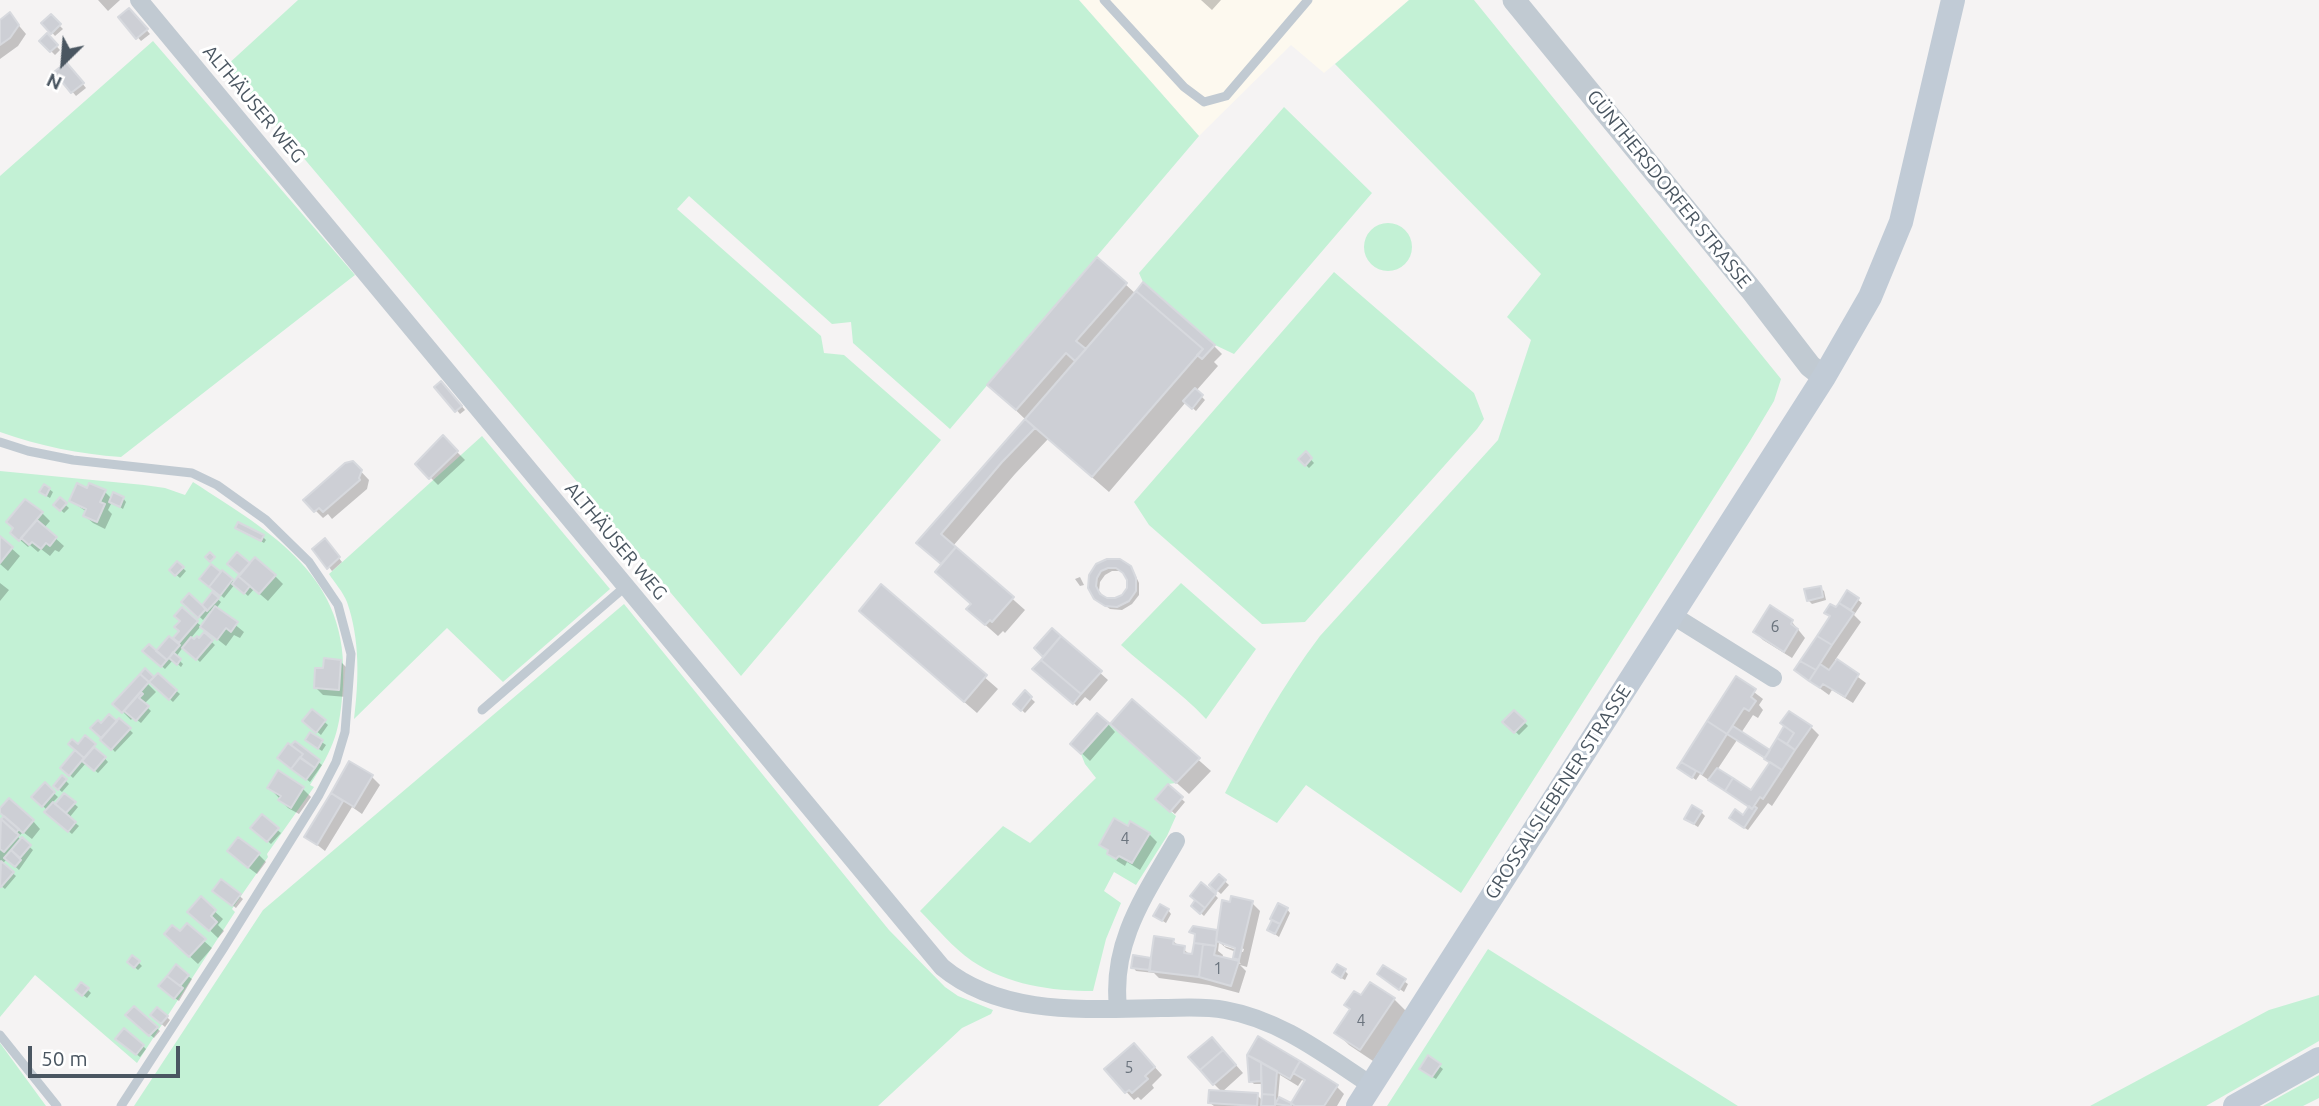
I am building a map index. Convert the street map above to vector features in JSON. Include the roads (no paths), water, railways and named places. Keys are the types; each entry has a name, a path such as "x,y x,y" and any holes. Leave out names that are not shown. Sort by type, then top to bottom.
{"main road":[{"name":"GROSSALSLEBENER STRASSE","path":"1364,1096 1824,377 1870,297 1901,222 1953,0"},
{"path":"2235,1106 2319,1059"}],"street":[{"name":"ALTHÄUSER WEG","path":"139,0 942,967 977,990 1013,1001 1073,1009 1204,1008 1246,1015 1298,1037 1364,1096"},
{"name":"GÜNTHERSDORFER STRASSE","path":"1514,0 1753,292 1810,366 1824,377"},
{"path":"1672,615 1773,678"},
{"path":"1118,1007 1116,972 1130,922 1176,841"}],"lane":[{"path":"1104,0 1184,87 1205,102 1211,102 1226,96 1308,0"},
{"path":"0,442 73,460 192,473 217,485 266,520 309,562 338,605 351,654 345,732 336,762 319,795 223,949 121,1106"},
{"path":"482,710 626,586"},
{"path":"0,1035 57,1106"}]}
